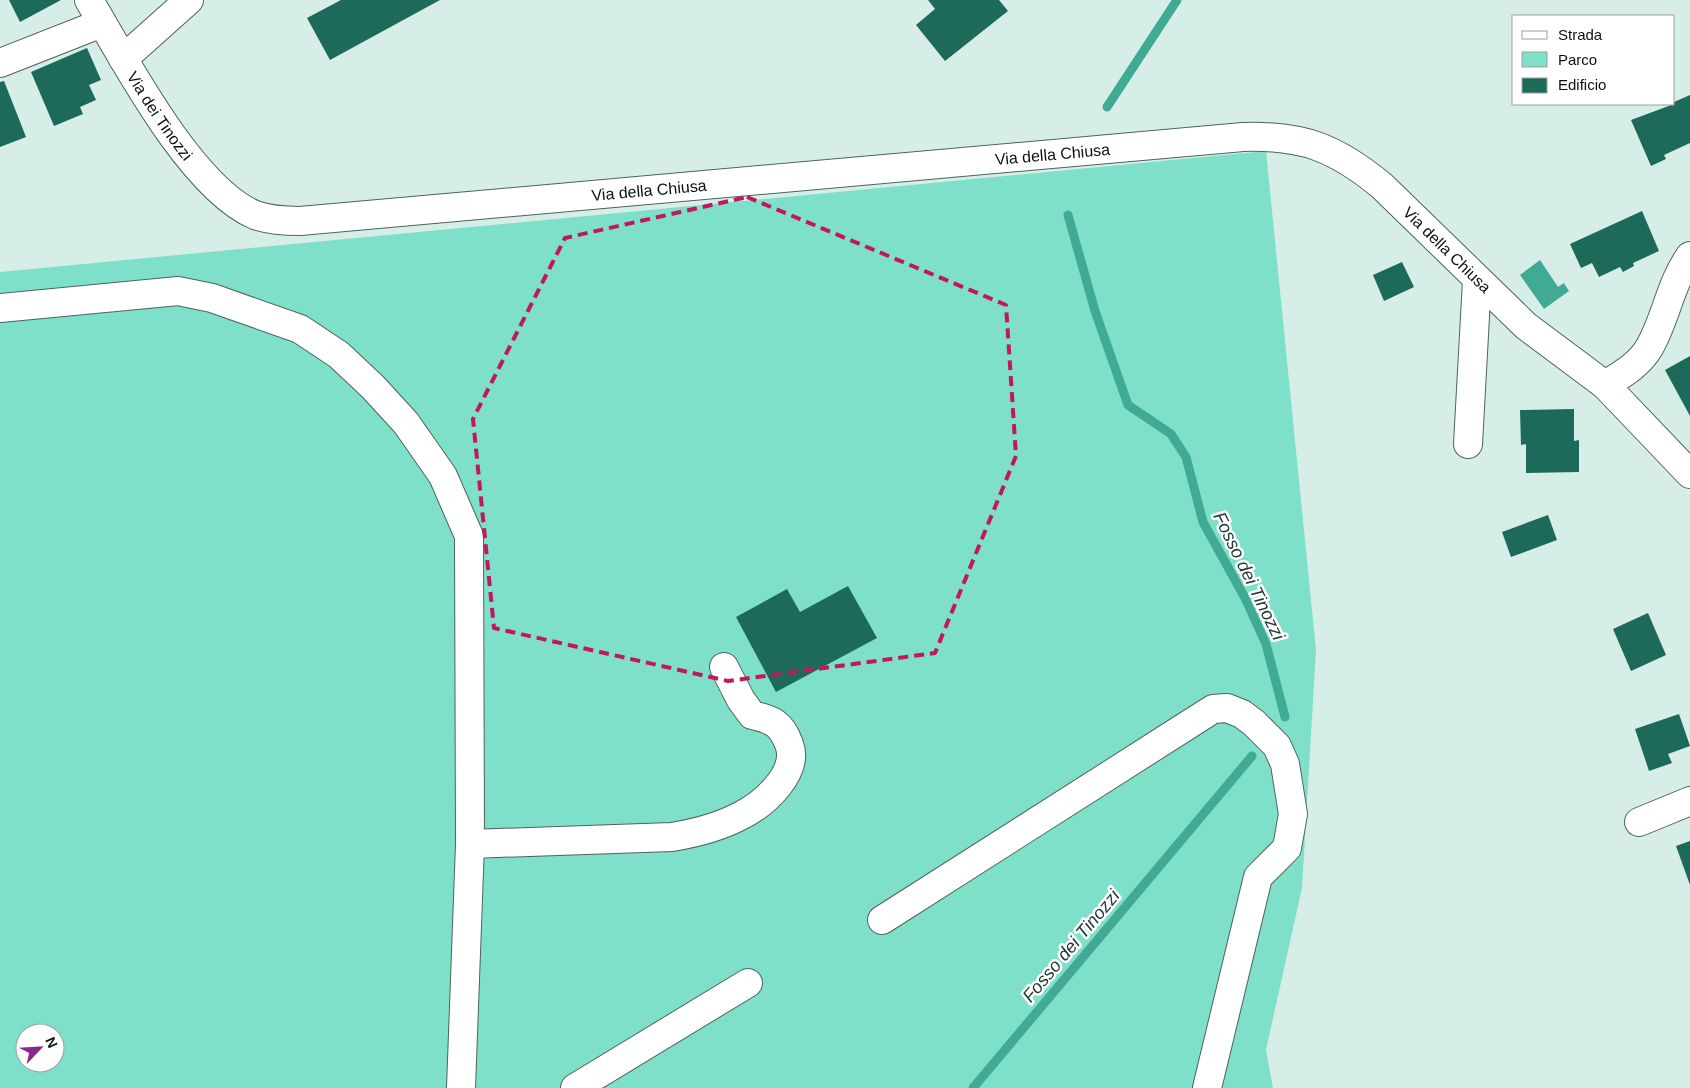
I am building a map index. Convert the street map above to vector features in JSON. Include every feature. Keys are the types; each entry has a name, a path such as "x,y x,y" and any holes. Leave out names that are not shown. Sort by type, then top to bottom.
{"street":[{"name":"Via dei Tinozzi","path":"89,0 168,130 196,166 224,194 254,214"},
{"path":"123,58 189,0"},
{"path":"0,63 102,23"},
{"name":"Via della Chiusa","path":"254,214 274,219 300,221 1268,136 1315,144 1334,152 1382,186 1526,326 1605,385 1690,474"},
{"path":"1605,385 1635,364 1648,348 1673,286 1690,256"},
{"path":"1468,444 1477,280"},
{"path":"0,308 178,291 212,298 300,329 339,355 373,386 406,422 443,476 469,536 470,844 461,1088"},
{"path":"470,844 672,837 694,834 743,815 780,784 790,764 790,747 783,730 769,719 752,715 741,700 724,667"},
{"path":"882,920 1213,709 1227,708 1242,714 1277,746 1285,764 1293,814 1287,848 1258,877 1207,1088"},
{"path":"1639,822 1690,801"},
{"path":"575,1088 748,983"}],"highlighted area":[{"path":"747,197 1006,305 1016,456 935,653 728,681 494,628 473,419 565,238"}],"green space":[{"path":"1266,151 1316,650 1302,888 1266,1050 1273,1088 0,1088 0,272"}],"shaded area":[{"path":"1540,260 1558,287 1564,283 1569,291 1544,309 1520,275"}],"building":[{"path":"9,0 61,0 20,22"},
{"path":"341,0 440,0 330,60 307,18"},
{"path":"928,0 999,0 1008,11 945,61 916,25 935,9"},
{"path":"87,48 101,80 89,85 96,100 80,107 83,114 54,126 31,72"},
{"path":"4,81 26,137 0,147 0,82"},
{"path":"1690,95 1690,143 1664,155 1666,159 1651,166 1631,120 1675,105 1675,102"},
{"path":"1642,211 1659,251 1633,263 1634,266 1623,272 1620,267 1599,277 1592,263 1581,268 1570,244"},
{"path":"1402,262 1414,287 1384,301 1373,275"},
{"path":"1690,356 1690,416 1665,370"},
{"path":"1574,409 1574,441 1579,440 1579,472 1526,473 1526,444 1521,445 1520,410"},
{"path":"1548,515 1557,540 1511,557 1502,532"},
{"path":"848,586 877,638 776,692 736,617 787,589 800,612"},
{"path":"1648,613 1666,655 1631,671 1613,629"},
{"path":"1679,714 1690,746 1668,754 1672,763 1649,771 1635,729"},
{"path":"1690,841 1690,885 1676,846"}],"waterway":[{"name":"Fosso dei Tinozzi","path":"1107,107 1177,0"},
{"name":"Fosso dei Tinozzi","path":"1068,215 1095,311 1128,405 1171,434 1186,457 1203,522 1245,598 1266,644 1285,717"},
{"name":"Fosso dei Tinozzi","path":"973,1088 1252,756"}]}
